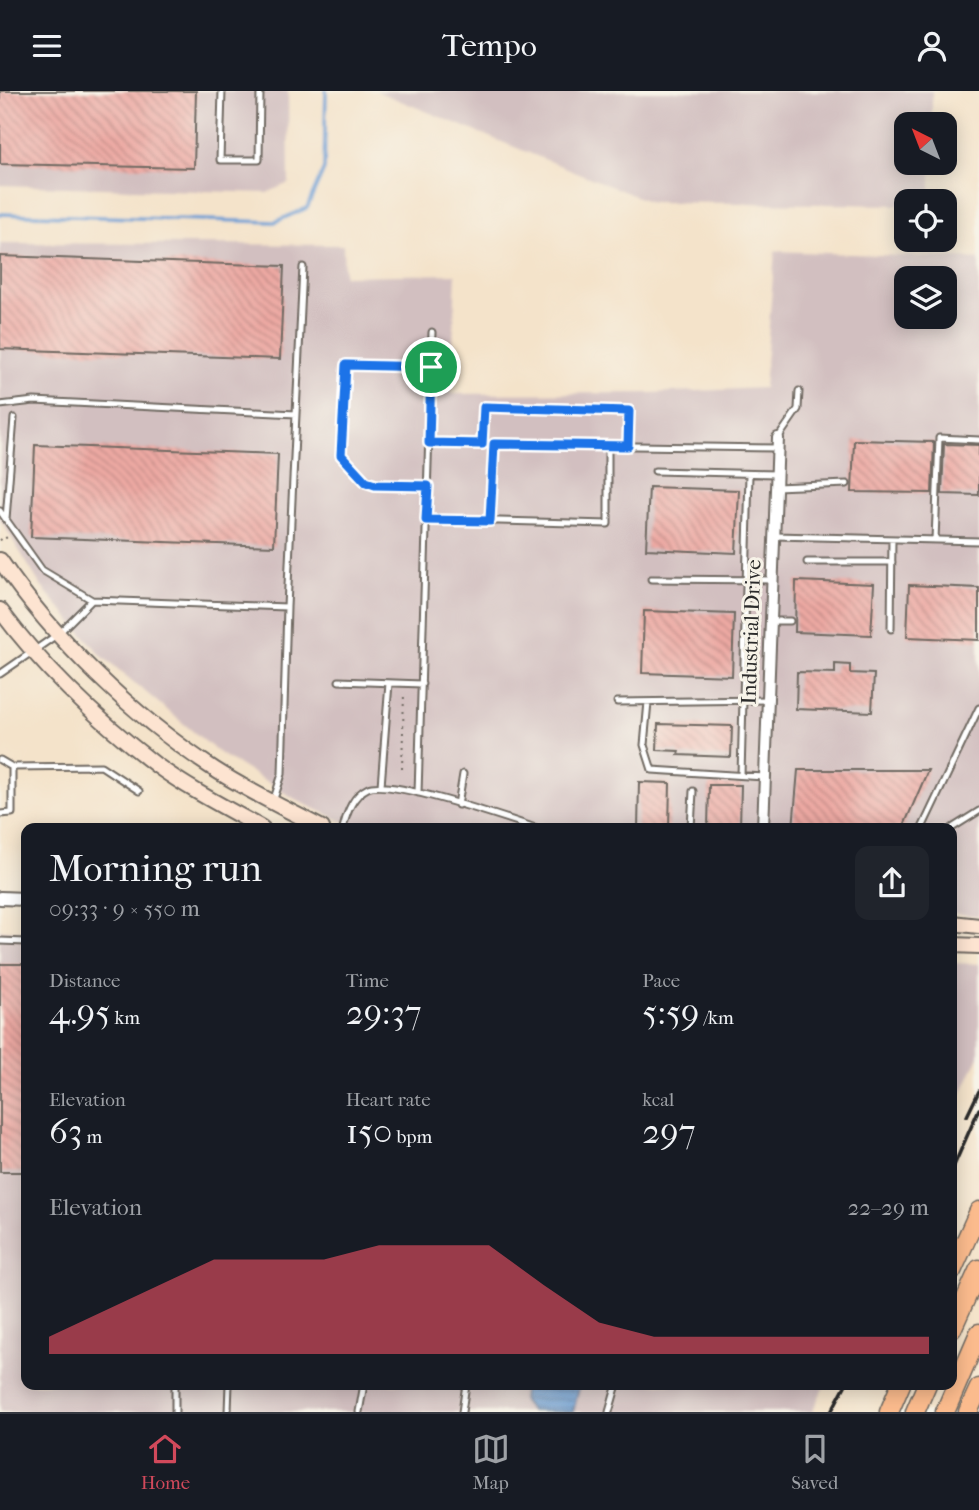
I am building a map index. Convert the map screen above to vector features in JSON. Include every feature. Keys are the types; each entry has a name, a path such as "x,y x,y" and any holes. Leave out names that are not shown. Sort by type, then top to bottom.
{"highway":[{"path":"957,1260 979,1211"},
{"path":"957,1318 979,1269"},
{"path":"957,1383 979,1333"},
{"path":"968,1412 979,1388"},
{"path":"888,1412 898,1390"},
{"path":"915,1412 924,1390"},
{"path":"944,1412 954,1390"}],"main road":[{"path":"0,560 20,589 58,634 89,666 173,740 215,769 313,823"},
{"path":"0,610 33,650 114,730 158,766 205,797 253,823"},
{"path":"957,924 979,926"},
{"path":"957,944 979,946"}],"street":[{"name":"Industrial Drive","path":"763,823 778,443"},
{"path":"0,898 21,899"}],"lane":[{"path":"222,91 220,160 259,160 260,91"},
{"path":"273,802 282,774 303,267"},
{"path":"418,793 432,332"},
{"path":"428,486 375,485 366,482 341,455 346,365 431,367"},
{"path":"429,443 608,446 778,443 798,409 799,391"},
{"path":"0,405 34,401 296,414"},
{"path":"482,444 484,407 629,411 628,446"},
{"path":"6,519 14,418"},
{"path":"935,540 939,438 979,440"},
{"path":"490,521 494,444"},
{"path":"426,520 608,524 608,446"},
{"path":"655,471 777,474"},
{"path":"741,775 749,474"},
{"path":"776,487 847,484"},
{"path":"0,512 41,571 92,600 287,607"},
{"path":"775,536 979,541"},
{"path":"891,629 892,539"},
{"path":"807,562 892,562"},
{"path":"651,579 773,580"},
{"path":"0,674 58,634 92,600"},
{"path":"771,621 790,621"},
{"path":"339,681 422,684"},
{"path":"381,786 388,683"},
{"path":"617,702 768,701"},
{"path":"648,702 644,745 652,770 765,777"},
{"path":"924,823 979,708"},
{"path":"0,760 12,767 101,766 139,791"},
{"path":"0,814 12,813 12,767"},
{"path":"458,805 463,774"},
{"path":"345,823 352,802 360,793 370,787 381,786 418,793 520,823"},
{"path":"691,823 693,791"},
{"path":"957,825 979,811"},
{"path":"0,941 21,942"},
{"path":"175,1390 175,1412"},
{"path":"228,1412 229,1390"},
{"path":"359,1412 363,1390"},
{"path":"462,1412 465,1390"},
{"path":"609,1412 615,1390"}],"path":[{"path":"0,538 2,541 9,536"},
{"path":"402,769 405,683"}],"shaded area":[{"path":"0,91 288,91 289,183 267,193 0,185"},
{"path":"376,91 932,91 932,112 894,112 894,175 931,175 931,189 894,189 894,205 650,202"},
{"path":"0,243 343,245 344,276 456,274 451,394 651,393 764,388 775,251 979,259 979,916 957,914 957,823 347,823 300,802 219,753 102,656 41,586 0,519"},
{"path":"0,930 21,931 21,1390 822,1390 812,1412 0,1412"},
{"path":"957,963 979,964 979,1056 957,1104"}],"water":[{"path":"523,1390 578,1390 573,1412 531,1411 522,1400"}],"building":[{"path":"0,91 196,91 194,168 0,164"},
{"path":"0,256 284,266 280,359 0,349"},
{"path":"854,440 934,442 932,493 852,492"},
{"path":"944,444 979,445 979,495 942,494"},
{"path":"35,445 278,454 274,546 31,537"},
{"path":"649,487 739,490 736,553 646,549"},
{"path":"796,581 874,584 871,635 795,632"},
{"path":"909,585 979,588 979,640 907,637"},
{"path":"644,611 734,614 732,676 642,673"},
{"path":"835,664 850,665 850,673 874,674 872,712 796,709 797,672 835,673"},
{"path":"658,724 732,726 731,757 678,755 679,751 657,750"},
{"path":"798,770 928,770 905,823 793,823"},
{"path":"639,782 670,783 669,823 638,823"},
{"path":"709,785 741,785 740,823 708,823"},
{"path":"0,964 21,964 21,1172 0,1172"}],"waterway":[{"path":"0,214 275,222 307,208 324,169 326,91"}],"railway":[{"path":"967,1116 979,1091"},
{"path":"957,1159 979,1109"},
{"path":"831,1412 843,1390"}],"route":[{"path":"346,365 431,367 429,443 482,444 484,407 629,411 628,446 494,444 490,521 426,520 428,486 375,485 366,482 341,455 346,365"}]}
